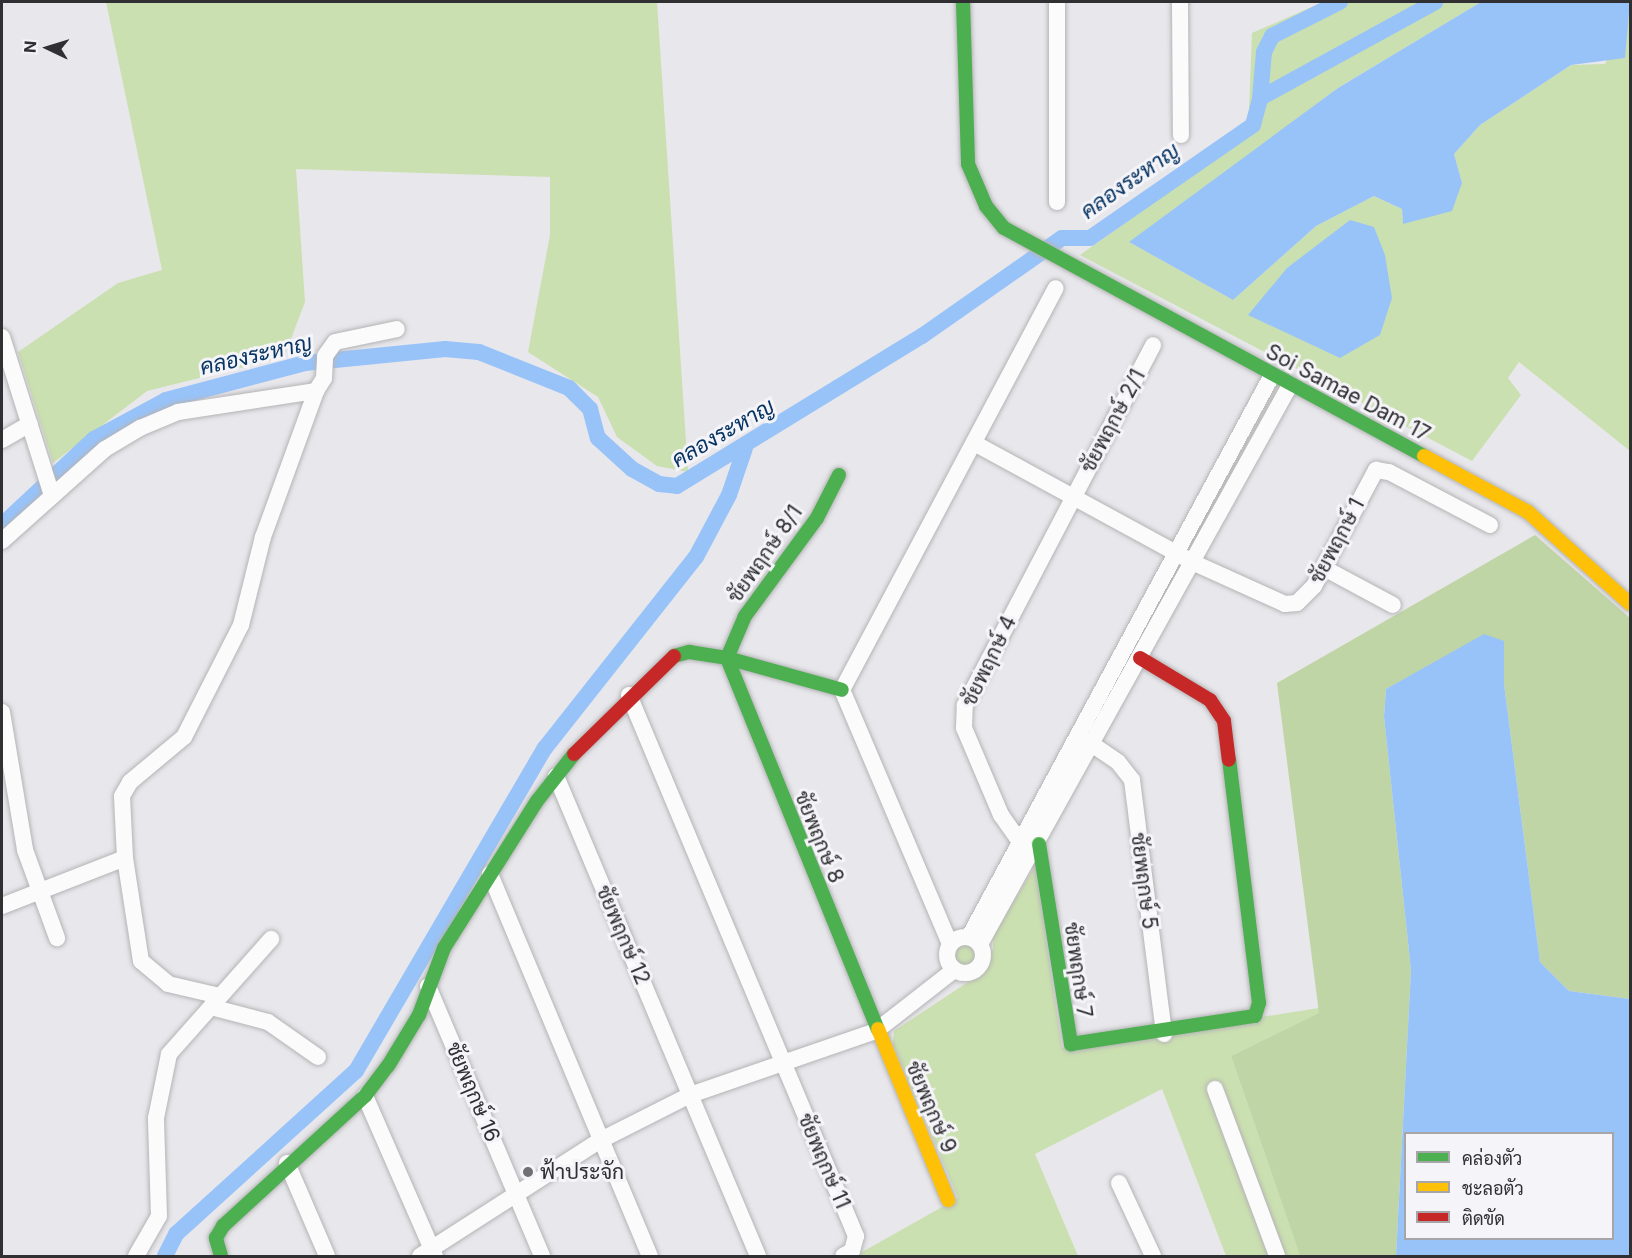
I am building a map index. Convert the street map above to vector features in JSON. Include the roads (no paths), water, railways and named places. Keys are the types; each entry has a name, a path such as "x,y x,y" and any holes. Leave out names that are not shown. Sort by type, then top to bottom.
{"street":[{"name":"Soi Samae Dam 17","path":"963,2 968,164 986,206 1028,244 1289,387 1528,512 1630,604"},
{"path":"1057,2 1057,202"},
{"path":"1180,2 1180,135"},
{"path":"842,690 976,444 1056,288"},
{"path":"318,1057 268,1022 168,984 141,961 125,858 122,796 130,782 184,737 241,625 263,537 320,384 325,356 335,342 397,329"},
{"path":"2,337 49,487"},
{"name":"ชัยพฤกษ์ 2/1","path":"1074,497 1153,345"},
{"path":"1031,848 1098,694 1271,377"},
{"path":"2,541 49,487 105,449 178,412 320,384"},
{"path":"950,944 975,940 1031,848 1093,745 1289,387"},
{"path":"2,440 30,424"},
{"name":"ชัยพฤกษ์ 1","path":"976,444 1192,562 1285,604 1305,598 1324,568 1376,470 1389,472 1490,525"},
{"name":"ชัยพฤกษ์ 8/1","path":"727,658 745,616 817,518 839,475"},
{"path":"1209,487 1228,497"},
{"name":"ชัยพฤกษ์ 4","path":"1031,848 1000,815 962,716 1074,497"},
{"path":"1324,568 1393,605"},
{"path":"1149,603 1164,612"},
{"path":"220,1253 222,1226 287,1163 365,1096 404,1045 444,948 490,874 556,776 629,695 676,653 727,658 842,690"},
{"name":"ชัยพฤกษ์ 8","path":"727,658 876,1031"},
{"path":"1140,658 1210,699 1224,721 1259,1004 1250,1020 1164,1034"},
{"path":"842,690 950,944 948,961 954,970 966,973 978,968 983,956 975,940"},
{"path":"1098,694 1115,704"},
{"name":"ชัยพฤกษ์ 11","path":"629,695 855,1236 852,1251 843,1257"},
{"path":"2,712 37,891 57,938"},
{"name":"ชัยพฤกษ์ 5","path":"1093,745 1118,762 1132,780 1164,1034"},
{"name":"ชัยพฤกษ์ 12","path":"556,776 758,1257"},
{"name":"ชัยพฤกษ์ 7","path":"1031,848 1067,1040 1078,1045 1164,1034"},
{"path":"2,906 125,858"},
{"path":"490,874 650,1257"},
{"path":"136,1257 159,1216 156,1118 169,1054 271,939"},
{"path":"365,1096 429,1254 517,1198 601,1140 690,1095 876,1031 954,970"},
{"name":"ชัยพฤกษ์ 16","path":"428,986 542,1257"},
{"name":"ชัยพฤกษ์ 9","path":"876,1031 948,1200"},
{"path":"1215,1089 1277,1257"},
{"path":"287,1163 327,1257"},
{"path":"1119,1183 1153,1257"}],"water":[{"path":"1481,2 1630,2 1625,58 1571,65 1480,125 1454,154 1462,183 1452,211 1403,224 1402,209 1374,196 1316,226 1233,300 1129,242 1338,88"},
{"path":"1350,220 1374,227 1385,255 1392,298 1380,335 1340,358 1248,315 1287,268"},
{"path":"1484,634 1504,641 1504,684 1540,962 1569,991 1630,999 1630,1256 1396,1256 1411,970 1384,717 1386,689"}],"waterway":[{"path":"1260,98 1264,52 1272,36 1340,2"},
{"name":"คลองระหาญ","path":"2,525 94,439 166,400 305,363 445,349 479,352 569,388 590,409 598,438 632,469 659,484 677,486 922,336 1062,238 1090,238 1253,125 1260,98 1435,2"},
{"path":"165,1256 176,1234 356,1071 545,748 696,557 729,495 745,448"}],"place":[{"name":"ฟ้าประจัก","path":"528,1172"}]}
